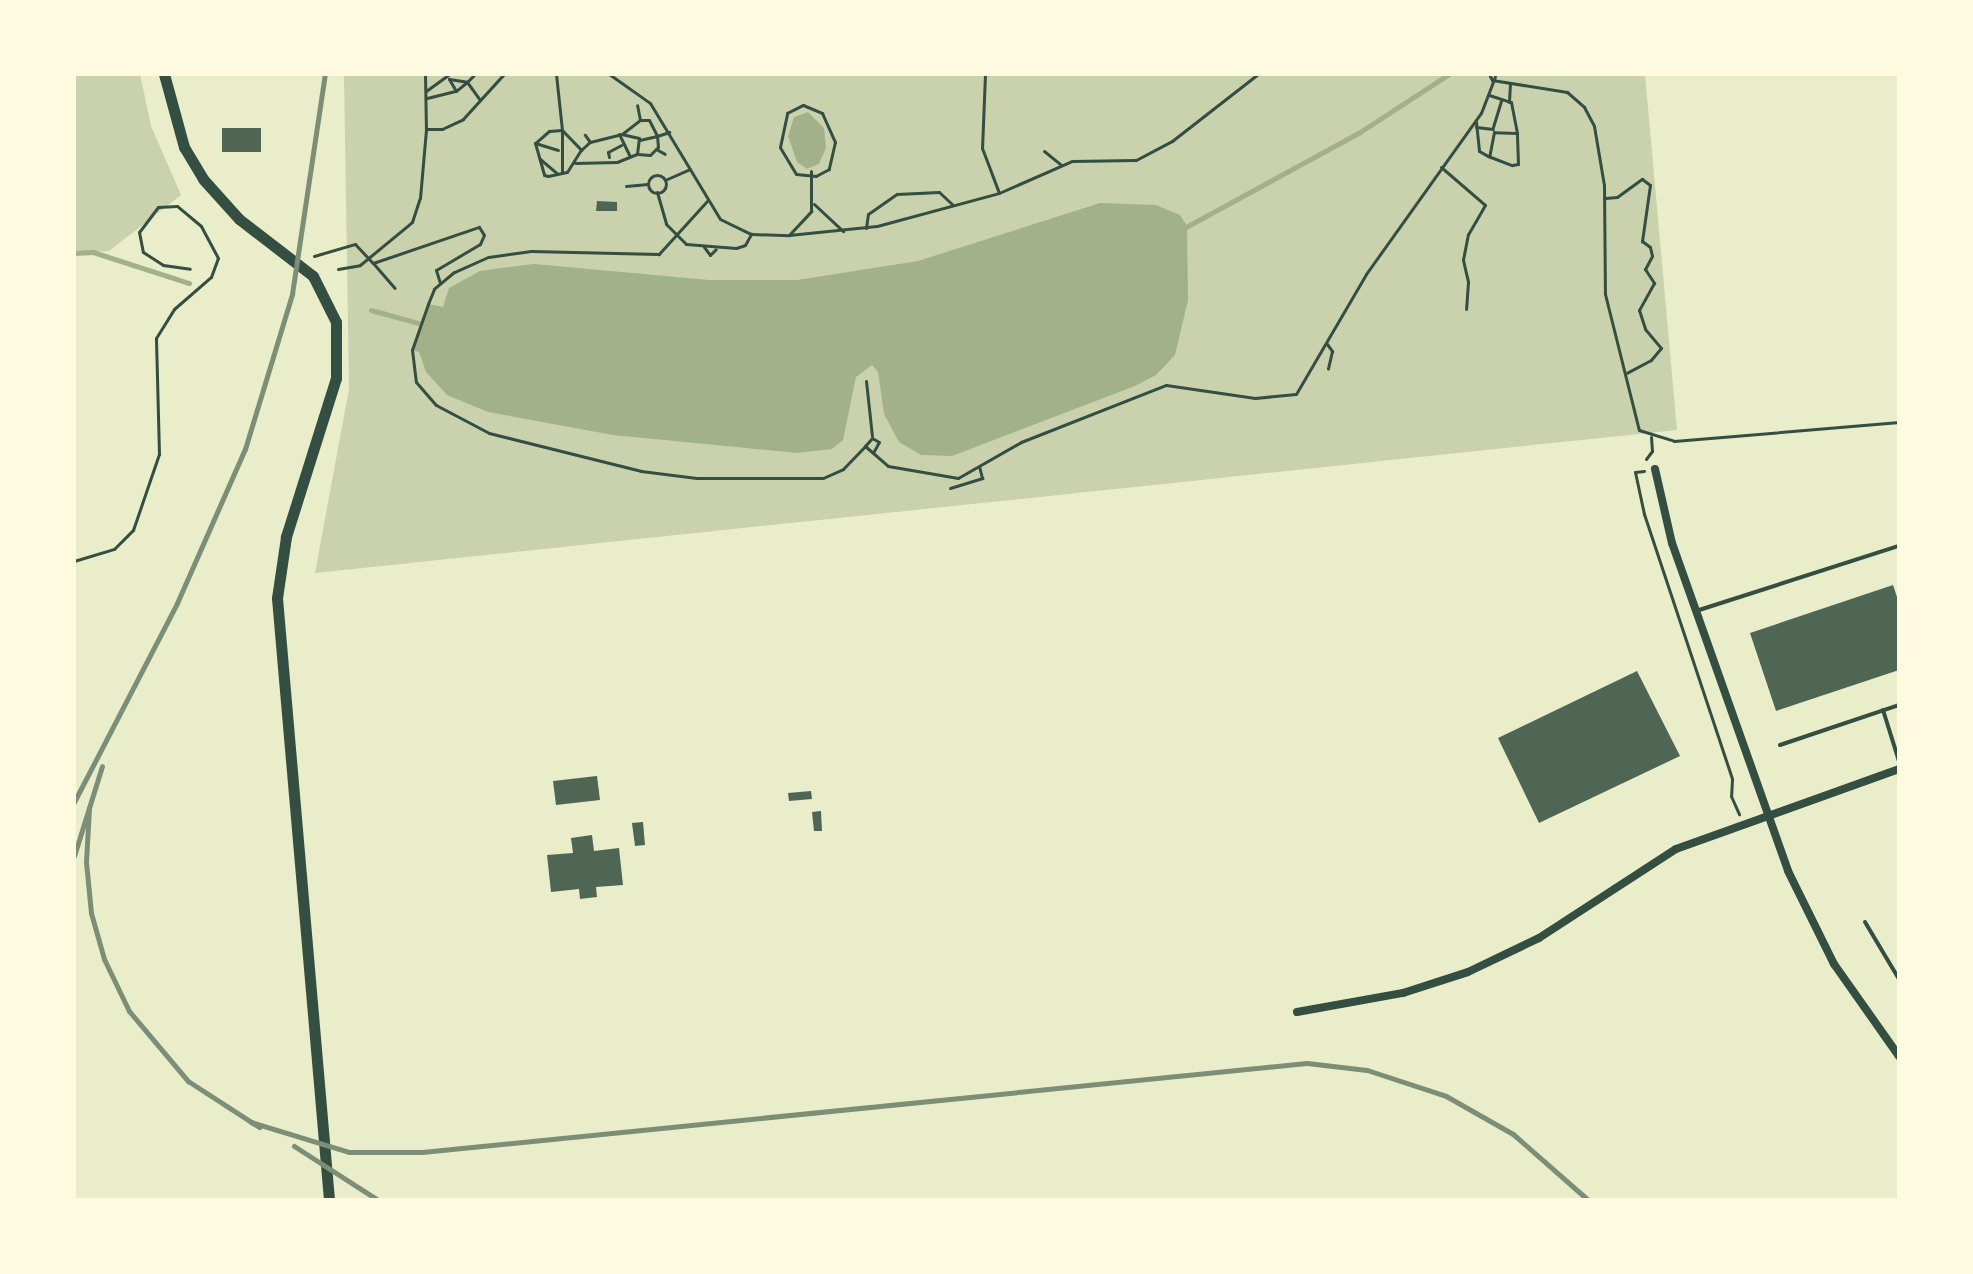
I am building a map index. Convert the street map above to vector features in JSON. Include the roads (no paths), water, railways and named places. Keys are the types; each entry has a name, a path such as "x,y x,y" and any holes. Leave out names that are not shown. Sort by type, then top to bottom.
{"main road":[{"path":"164,74 184,147 203,179 239,219 313,276 336,322 336,378 289,525 277,598 329,1200"}],"street":[{"path":"1650,470 1765,814 1817,933 1899,1056"},
{"path":"1297,1012 1403,993 1468,972 1539,938 1662,857 1743,821 1899,769"}],"lane":[{"path":"1696,611 1899,546"},
{"path":"1780,745 1899,705"},
{"path":"1883,710 1899,761"},
{"path":"1865,922 1899,979"}],"waterway":[{"path":"1184,228 1360,132 1449,74"},
{"path":"74,253 93,252 189,283"},
{"path":"371,310 425,325"}],"railway":[{"path":"74,802 177,603 245,449 292,294 325,74"},
{"path":"74,856 102,766"},
{"path":"89,808 86,862 91,913 104,959 129,1011 188,1081 259,1127"},
{"path":"251,1122 349,1152 422,1152 1307,1063 1367,1070 1446,1096 1513,1134 1588,1200"},
{"path":"294,1146 378,1200"}]}
